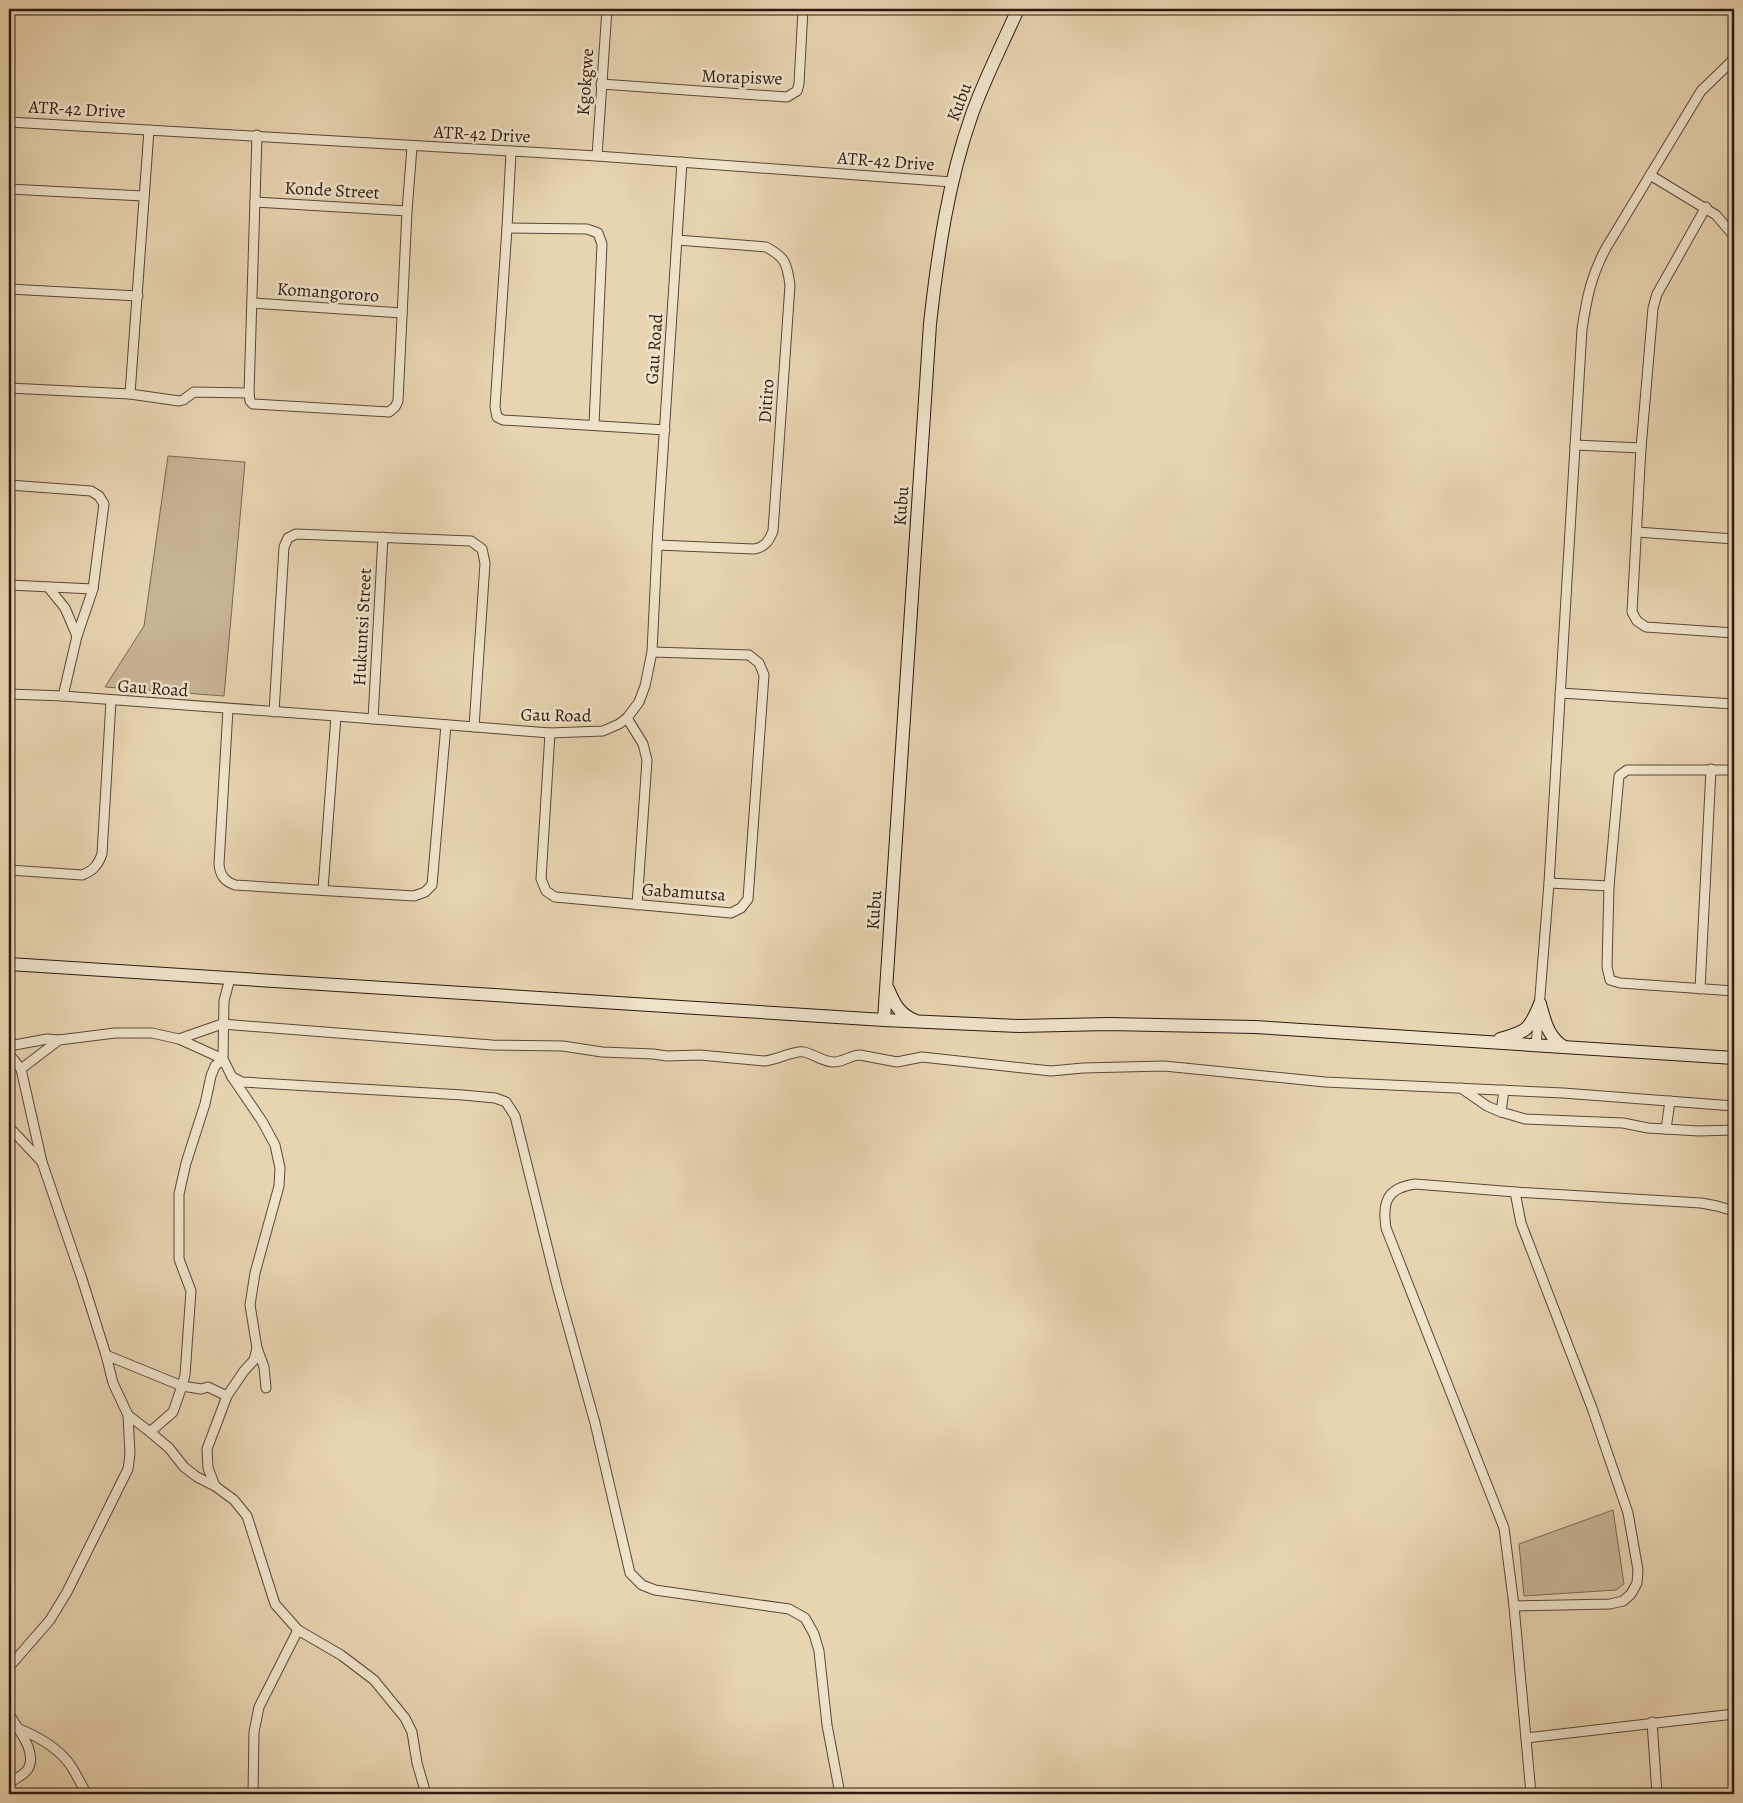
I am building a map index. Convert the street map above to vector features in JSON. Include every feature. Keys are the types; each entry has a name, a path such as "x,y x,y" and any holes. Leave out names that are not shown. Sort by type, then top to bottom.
{"main road":[{"name":"Kubu","path":"884,1020 930,324 943,223 952,182 973,112 1018,9"},
{"path":"9,964 918,1022 1019,1026 1109,1024 1255,1027 1734,1058"},
{"path":"886,984 893,1001 902,1014 918,1022"},
{"path":"1488,1042 1524,1031 1533,1023 1540,1004"},
{"path":"1540,1004 1551,1036 1564,1047"}],"street":[{"name":"Kgokgwe","path":"597,156 607,9"},
{"name":"Morapiswe","path":"602,84 787,97 796,90 799,84 803,9"},
{"path":"1536,1046 1549,883 1582,329 1588,289 1595,268 1606,248 1701,91 1734,59"},
{"name":"ATR-42 Drive","path":"9,122 597,156 952,182"},
{"path":"130,394 149,130"},
{"path":"257,136 249,393 250,401 253,404 389,412 395,407 398,401 412,146"},
{"path":"511,152 508,228 495,407 496,417 503,420 665,430"},
{"name":"Gau Road","path":"9,694 63,696 336,716 550,734 604,731 628,718 639,702 645,686 652,652 657,545 682,162"},
{"path":"1650,175 1706,207 1720,218 1734,236"},
{"path":"9,189 143,196"},
{"name":"Konde Street","path":"255,202 407,211"},
{"path":"1706,207 1654,303 1642,448 1632,612 1637,621 1646,627 1734,633"},
{"path":"508,228 587,229 598,233 601,239 594,425"},
{"name":"Ditiro","path":"657,545 754,549 767,544 773,531 789,294 789,278 785,261 766,247 677,240"},
{"path":"9,289 138,296"},
{"name":"Komangororo","path":"252,303 402,313"},
{"path":"9,388 130,394 179,401 196,391 249,393"},
{"path":"1575,445 1642,448"},
{"path":"9,485 91,492 99,496 104,504 93,589 77,636 63,696"},
{"path":"1637,532 1734,539"},
{"path":"274,712 284,547 288,538 296,534 471,541 482,549 485,563 474,727"},
{"name":"Hukuntsi Street","path":"373,719 383,537"},
{"path":"9,584 93,589"},
{"path":"48,586 65,608 77,636"},
{"name":"Gabamutsa","path":"550,734 541,879 546,890 555,897 636,905 731,913 741,908 748,899 764,675 759,663 749,655 652,652"},
{"path":"1560,693 1734,704"},
{"path":"9,870 82,874 89,872 100,861 102,854 111,701"},
{"path":"228,709 219,864 222,876 234,885 414,896 425,892 432,885 446,725"},
{"path":"323,890 336,716"},
{"path":"628,718 643,744 647,760 636,905"},
{"path":"1700,989 1711,769"},
{"path":"1734,770 1627,770 1621,774 1618,779 1609,886 1607,967 1610,980 1620,983 1734,991"},
{"path":"1549,883 1609,886"},
{"path":"230,978 224,1001 222,1024 223,1059 232,1077 262,1121 274,1145 280,1168 279,1186 255,1273 250,1305 257,1348 264,1367 266,1388"},
{"path":"179,1039 222,1024 492,1045 563,1046 583,1050 667,1056 700,1055 765,1061 802,1051 831,1062 860,1055 888,1062 906,1061 922,1057 1051,1071 1083,1068 1164,1066 1325,1082 1504,1090 1734,1106"},
{"path":"9,1046 47,1039 59,1040 115,1033 152,1033 179,1039 223,1059"},
{"path":"21,1068 59,1040"},
{"path":"9,1054 21,1068 42,1162 106,1355 113,1383 128,1416 130,1454 128,1469 68,1592 50,1620 9,1668"},
{"path":"150,1432 173,1412 185,1375 191,1291 179,1259 179,1194 214,1066 223,1059"},
{"path":"232,1077 242,1082 463,1095 495,1098 506,1102 515,1116 555,1277 594,1422 630,1573 642,1585 654,1590 790,1610 805,1618 814,1634 819,1651 827,1725 840,1794"},
{"path":"1461,1088 1487,1106 1525,1119 1623,1123 1699,1131 1734,1130"},
{"path":"1500,1112 1504,1090"},
{"path":"1666,1129 1670,1101"},
{"path":"9,1127 42,1162"},
{"path":"1531,1794 1514,1606 1504,1528 1386,1228 1384,1208 1387,1199 1396,1189 1416,1184 1701,1203 1734,1211"},
{"path":"1514,1606 1610,1604 1623,1600 1631,1594 1636,1583 1638,1570 1628,1513 1592,1408 1521,1223 1515,1192"},
{"path":"215,1486 208,1468 207,1449 227,1396 254,1360 257,1348"},
{"path":"106,1355 182,1386 200,1389 208,1387 227,1396"},
{"path":"128,1416 169,1448 184,1467 197,1478 215,1486 234,1500 247,1516 275,1604 298,1630 341,1655 374,1680 396,1705 412,1732 417,1763 426,1794"},
{"path":"253,1794 254,1732 259,1707 298,1630"},
{"path":"9,1714 30,1751 30,1764 27,1771 9,1783"},
{"path":"1526,1738 1734,1714"},
{"path":"1652,1722 1658,1794"},
{"path":"17,1728 48,1743 66,1759 87,1794"}],"shaded area":[{"path":"168,456 245,462 224,696 105,687 144,626"},
{"path":"1613,1510 1624,1584 1616,1590 1524,1596 1519,1544"}]}
